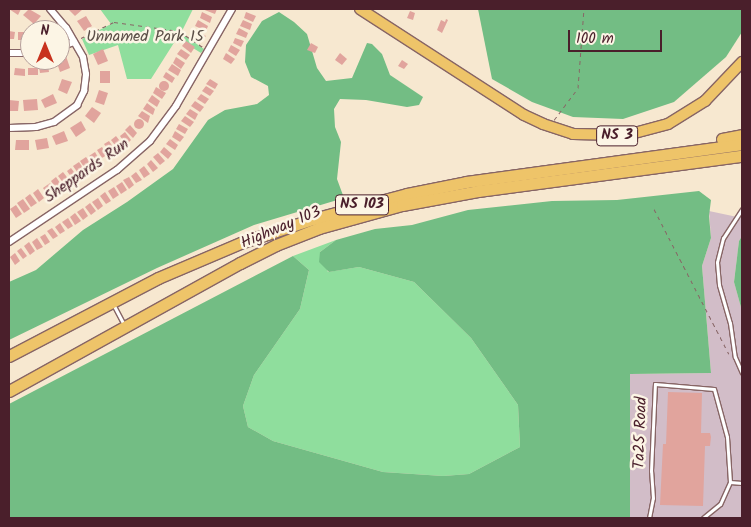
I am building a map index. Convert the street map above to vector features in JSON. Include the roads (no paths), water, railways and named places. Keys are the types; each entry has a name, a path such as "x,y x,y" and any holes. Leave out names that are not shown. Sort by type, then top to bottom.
{"highway":[{"path":"535,172 544,168 742,136"},
{"name":"Highway 103","path":"9,356 112,301 197,261 304,222 427,190 535,172 742,144"},
{"name":"Highway 103","path":"9,391 263,251 304,233 421,201 478,191 742,156"}],"main road":[{"name":"NS 3","path":"360,9 515,109 550,127 573,134 622,136 648,131 673,121 696,108 742,62"}],"street":[{"path":"9,128 46,125 61,118 77,105 84,91 86,74 83,57 66,28 50,9"},
{"name":"Sheppards Run","path":"9,242 117,170 142,149 170,115 232,9"},
{"path":"70,43 74,42"}],"lane":[{"path":"742,209 723,238 717,262 718,285 730,323 734,354 742,373"},
{"path":"112,301 124,327"},
{"name":"Ta25 Road","path":"648,518 653,498 651,471 655,384 714,388 727,437 730,482 720,504 704,518"},
{"path":"730,482 741,482 742,477"}],"park label":[{"name":"Unnamed Park 15","path":"145,37"}]}
